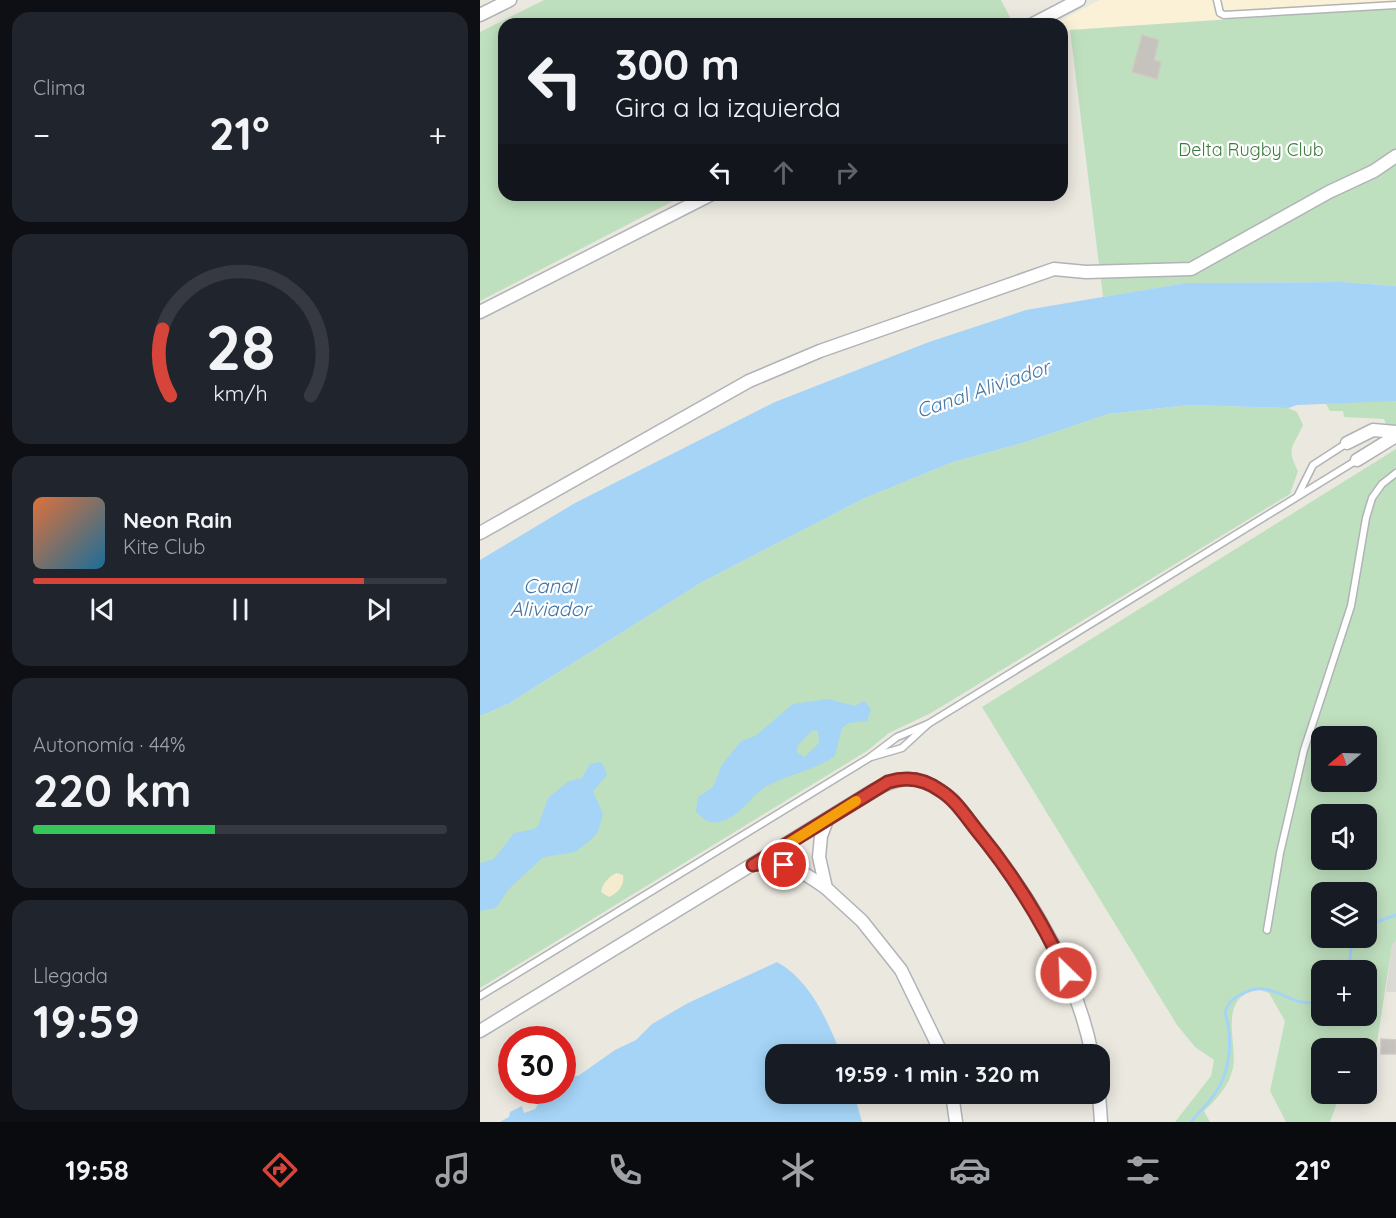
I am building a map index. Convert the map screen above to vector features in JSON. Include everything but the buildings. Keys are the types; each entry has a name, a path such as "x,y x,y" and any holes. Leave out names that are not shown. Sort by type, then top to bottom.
{"street":[{"path":"480,15 510,0"},
{"path":"1044,18 1078,0"},
{"path":"480,533 749,381 809,356 1054,269 1086,272 1191,269 1329,192 1374,171 1396,156"},
{"path":"480,312 698,201"},
{"path":"1373,430 1396,434 1361,457 1351,441 1373,430"},
{"path":"480,1031 874,790 901,778 926,783 952,800 1008,868 1041,920 1066,973 1089,1044"},
{"path":"826,888 819,857 821,836 827,820"},
{"path":"753,865 766,862 784,865 808,875 862,921 901,970 937,1044"},
{"path":"953,1104 956,1122"},
{"path":"1100,1104 1101,1122"}],"lane":[{"path":"1217,0 1217,8 1224,15 1396,5"},
{"path":"1298,495 1306,474 1313,465 1351,441"},
{"path":"480,996 869,758 897,736 928,724 1361,457"},
{"path":"1267,930 1280,853 1304,750 1351,606 1366,518 1372,498 1382,484 1396,473"},
{"path":"869,758 902,748 928,724"}],"shaded area":[{"path":"1100,0 1396,0 1396,8 1070,30 1068,30 1068,18 1066,18"},
{"path":"1396,940 1396,992 1386,992 1392,945"}],"green space":[{"path":"544,0 1001,0 1010,18 508,18"},
{"name":"Delta Rugby Club","path":"1396,8 1396,286 1343,282 1185,283 1103,297 1070,30"},
{"path":"498,23 498,201 673,201 480,301 480,32"},
{"path":"1396,401 1396,425 1387,426 1384,419 1344,417 1343,411 1330,411 1326,404"},
{"path":"1189,405 1288,408 1297,412 1303,425 1291,451 1298,471 1290,494 931,713 889,733 867,751 480,988 480,716 508,704 702,582 865,498 953,462 1026,442 1108,414"},
{"path":"1396,449 1396,940 1392,946 1377,1042 1377,1038 1311,1038 1311,1104 1336,1104 1330,1122 1286,1122 1270,1091 1285,1021 1269,993 1256,988 1242,997 1235,1005 1232,1022 1233,1068 1222,1092 1204,1111 1210,1122 1175,1122 1211,1076 1214,1060 1195,1047 1177,1025 982,707"}],"sand":[{"path":"617,873 623,875 622,885 609,897 601,892 602,889 606,881"}],"water":[{"name":"Canal Aliviador","path":"1343,282 1396,286 1396,401 1297,405 1288,408 1189,405 1108,414 1026,442 953,462 865,498 702,582 508,704 480,716 480,560 575,503 775,402 929,342 1026,310 1185,283"},
{"path":"828,699 855,706 864,701 871,709 867,721 849,723 842,728 835,756 828,761 767,786 727,819 709,822 703,819 696,811 698,797 713,787 722,765 741,741 755,736 793,704","holes":["813,730 818,731 819,743 804,757 797,752 798,745"]},
{"path":"599,762 603,764 607,775 593,791 603,814 598,832 575,852 544,857 509,889 496,908 480,911 480,863 494,859 514,833 538,826 548,798 569,781 582,778 590,764"},
{"path":"777,962 789,970 816,1002 837,1044 765,1044 765,1104 857,1104 862,1122 500,1122 509,1117 510,1112 522,1106 524,1113 535,1109 538,1104 576,1104 576,1076 615,1050 636,1040 652,1024 688,1003"}],"waterway":[{"path":"1377,922 1396,915"},
{"path":"1350,960 1351,948"},
{"path":"1191,1122 1213,1096 1225,1074 1230,1043 1225,1013 1232,1001 1255,989 1265,989 1311,1003"}],"slow traffic":[{"path":"777,851 856,801"}],"route":[{"path":"784,865 766,862 753,865 888,782 901,778 913,778 940,790 952,800 1008,868 1041,920 1066,973"}]}
